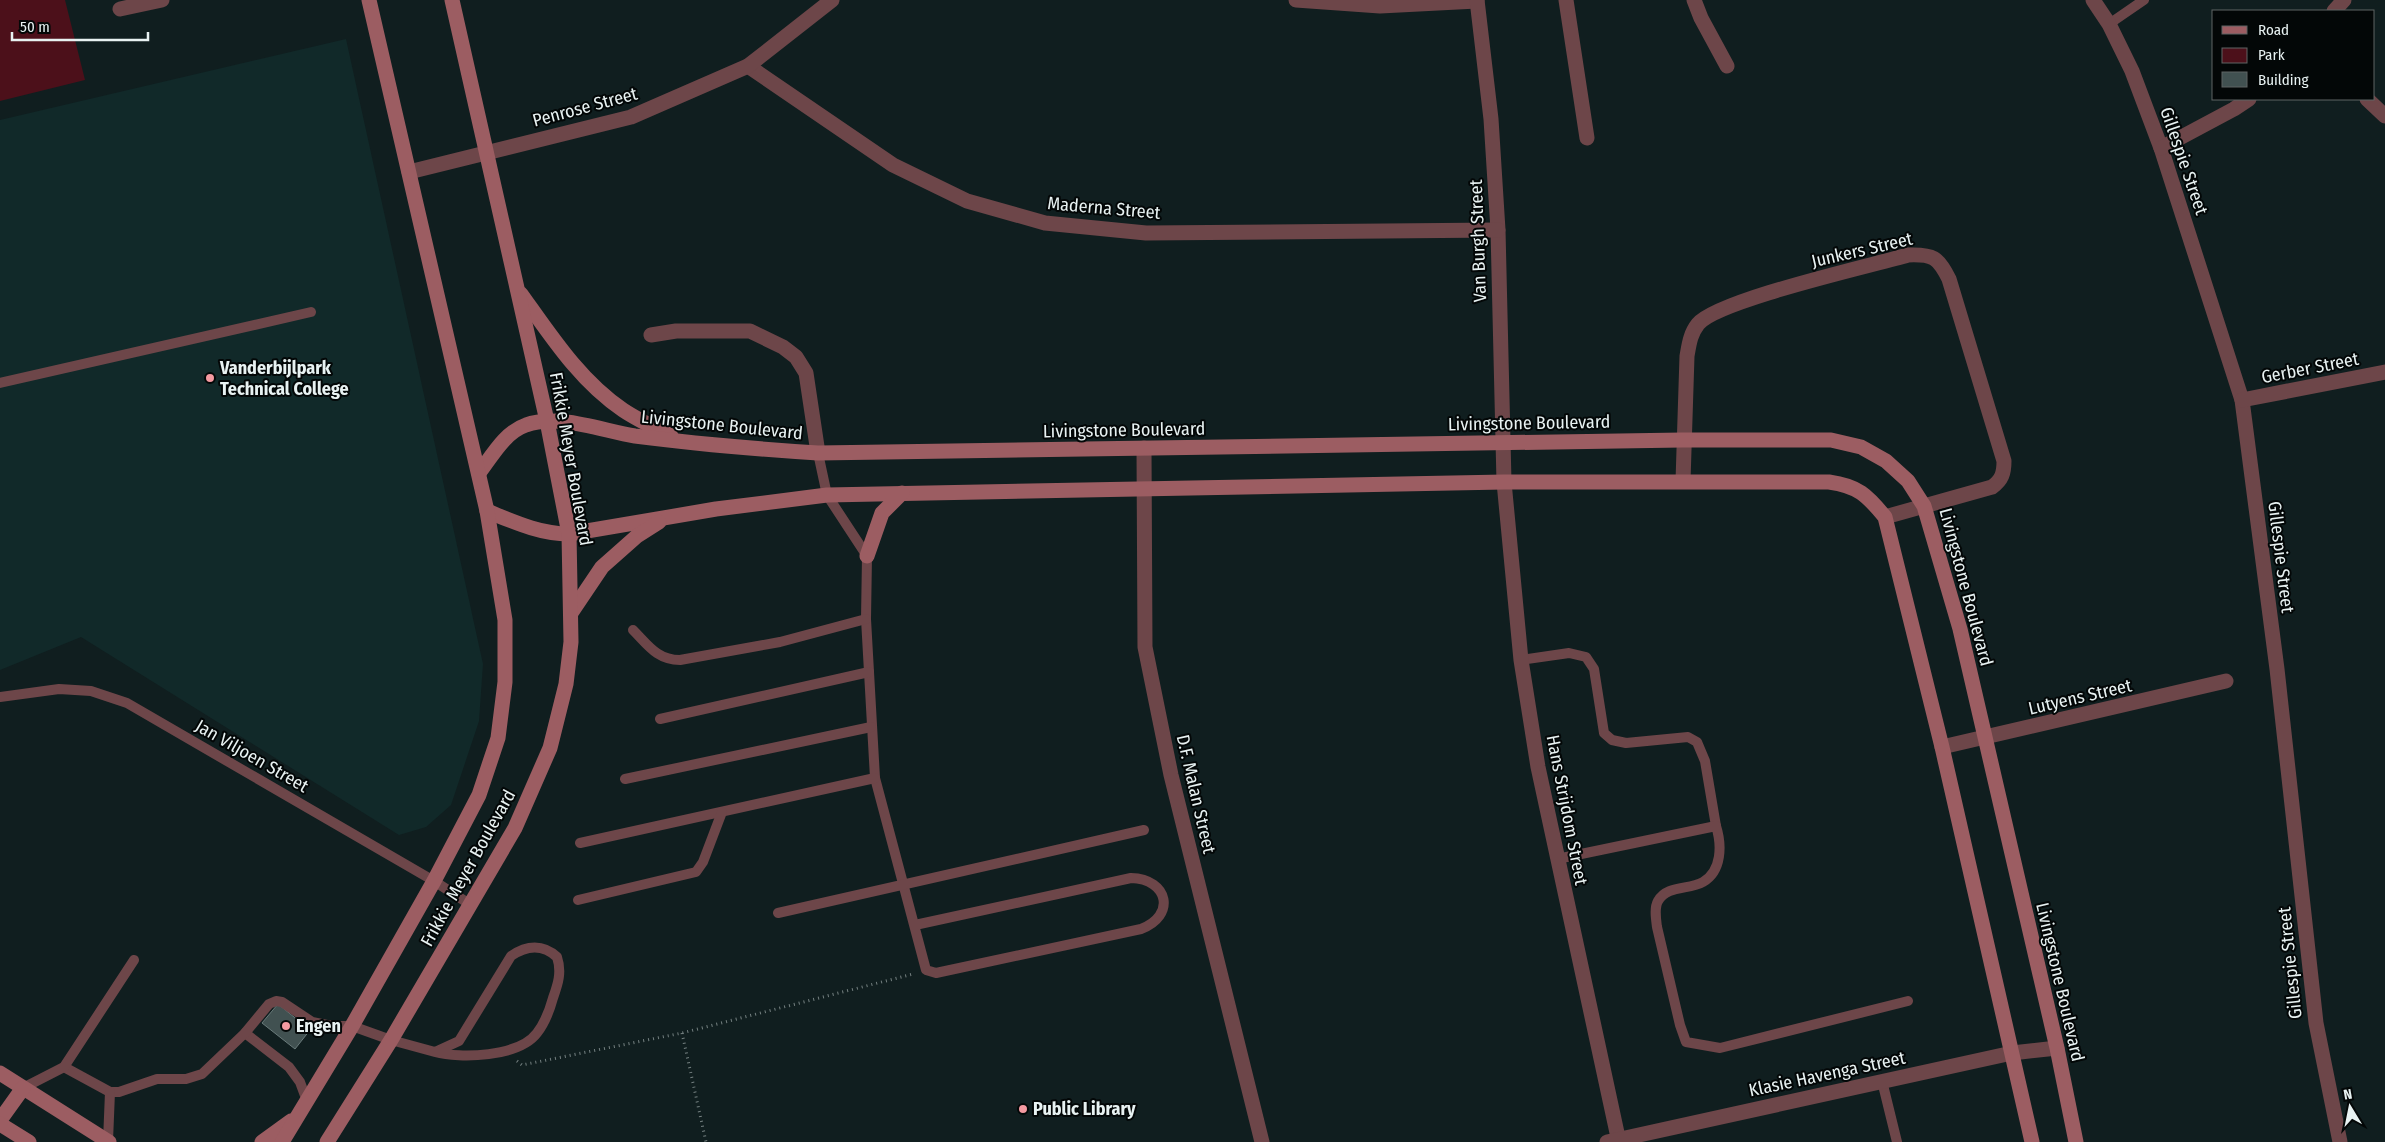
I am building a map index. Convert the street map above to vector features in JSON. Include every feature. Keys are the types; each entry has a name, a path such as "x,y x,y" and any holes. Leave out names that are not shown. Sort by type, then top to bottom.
{"street":[{"path":"120,9 162,0"},
{"name":"Frikkie Meyer Boulevard","path":"282,1142 352,1026 434,881 479,795 498,738 505,682 505,620 487,510 369,0"},
{"name":"Frikkie Meyer Boulevard","path":"328,1140 391,1040 516,828 550,748 566,684 571,642 569,534 547,421 452,0"},
{"name":"Penrose Street","path":"409,172 632,117 748,66 832,0"},
{"path":"1296,0 1380,6 1477,0"},
{"name":"Van Burgh Street","path":"1477,0 1491,118 1498,230 1504,482"},
{"path":"1566,0 1587,138"},
{"path":"1694,0 1701,18 1727,66"},
{"name":"Gillespie Street","path":"2094,0 2109,24 2132,71 2161,148 2242,400 2277,669 2316,1024 2340,1142"},
{"path":"2335,10 2344,0"},
{"name":"Maderna Street","path":"748,66 893,165 967,201 1045,223 1146,233 1498,230"},
{"path":"2161,148 2248,100"},
{"path":"2368,100 2385,116"},
{"name":"Junkers Street","path":"1682,481 1682,440 1687,356 1690,337 1698,324 1709,315 1793,286 1908,255 1924,254 1934,257 1942,264 1949,279 2004,461 2004,474 1999,482 1992,487 1885,517"},
{"path":"518,289 571,362 594,386 623,410 678,440"},
{"path":"651,335 676,331 750,331 782,347 796,357 806,372 818,453"},
{"name":"Gerber Street","path":"2242,400 2385,372"},
{"name":"Livingstone Boulevard","path":"479,474 507,436 527,424 547,421 634,436 761,450 818,453 1682,440 1831,440 1861,447 1886,461 1908,480 1924,506 1960,629 2057,1048 2076,1142"},
{"name":"D.F. Malan Street","path":"1144,448 1146,647 1171,775 1262,1142"},
{"path":"487,510 528,527 554,534 569,534 716,509 827,495 1504,482 1830,482 1846,485 1869,498 1885,517 1942,746 2032,1142"},
{"name":"Hans Strijdom Street","path":"1504,482 1522,660 1538,767 1615,1141"},
{"path":"867,556 882,513 902,493"},
{"path":"571,613 602,567 637,536 664,518"},
{"name":"Lutyens Street","path":"1942,746 1985,738 2226,682"},
{"name":"Klasie Havenga Street","path":"1615,1141 2012,1053 2057,1048"},
{"path":"0,1073 108,1142"},
{"path":"0,1120 23,1088"},
{"path":"262,1142 298,1115"},
{"path":"0,1124 29,1142"}],"lane":[{"path":"2109,24 2144,0"},
{"path":"0,383 311,312"},
{"path":"818,453 827,495 867,556 866,619 875,778 926,970 936,973 1141,929 1153,925 1159,917 1163,909 1162,897 1159,888 1152,881 1131,878 915,925"},
{"path":"633,630 667,660 680,660 780,642 866,619"},
{"path":"1522,660 1569,654 1586,657 1594,670 1604,733 1612,740 1626,743 1688,737 1697,742 1705,761 1720,847 1719,860 1713,872 1703,882 1664,892 1657,902 1655,912 1676,1007 1686,1042 1720,1048 1908,1001"},
{"path":"660,719 869,672"},
{"name":"Jan Viljoen Street","path":"0,697 59,689 92,691 127,703 434,881 471,905"},
{"path":"625,779 871,727"},
{"path":"580,843 875,778"},
{"path":"578,900 696,872 703,862 722,812"},
{"path":"1558,859 1716,826"},
{"path":"778,913 1144,830"},
{"path":"64,1068 110,1092 119,1092 157,1079 186,1079 202,1074 245,1033 270,1004 276,1001 282,1002 312,1022 332,1026 352,1026 391,1040 435,1052 460,1057 505,1050 523,1044 537,1033 552,1003 560,977 560,966 557,957 545,948 528,948 511,956 459,1041 435,1052"},
{"path":"23,1088 64,1068 134,960"},
{"path":"245,1033 289,1066 296,1074 307,1101"},
{"path":"1882,1081 1897,1142"},
{"path":"108,1142 110,1092"}],"path":[{"path":"505,1050 522,1065 682,1033 926,970"},
{"path":"682,1033 706,1142"}],"shaded area":[{"name":"Vanderbijlpark Technical College","path":"346,39 483,664 479,721 451,805 426,827 399,835 81,637 0,670 0,120"}],"green space":[{"path":"0,0 65,0 85,80 0,101"}],"building":[{"name":"Engen","path":"278,1004 310,1030 295,1049 262,1023"}],"place":[{"name":"Vanderbijlpark Technical College","path":"210,378"},
{"name":"Engen","path":"286,1026"},
{"name":"Public Library","path":"1023,1109"}]}
